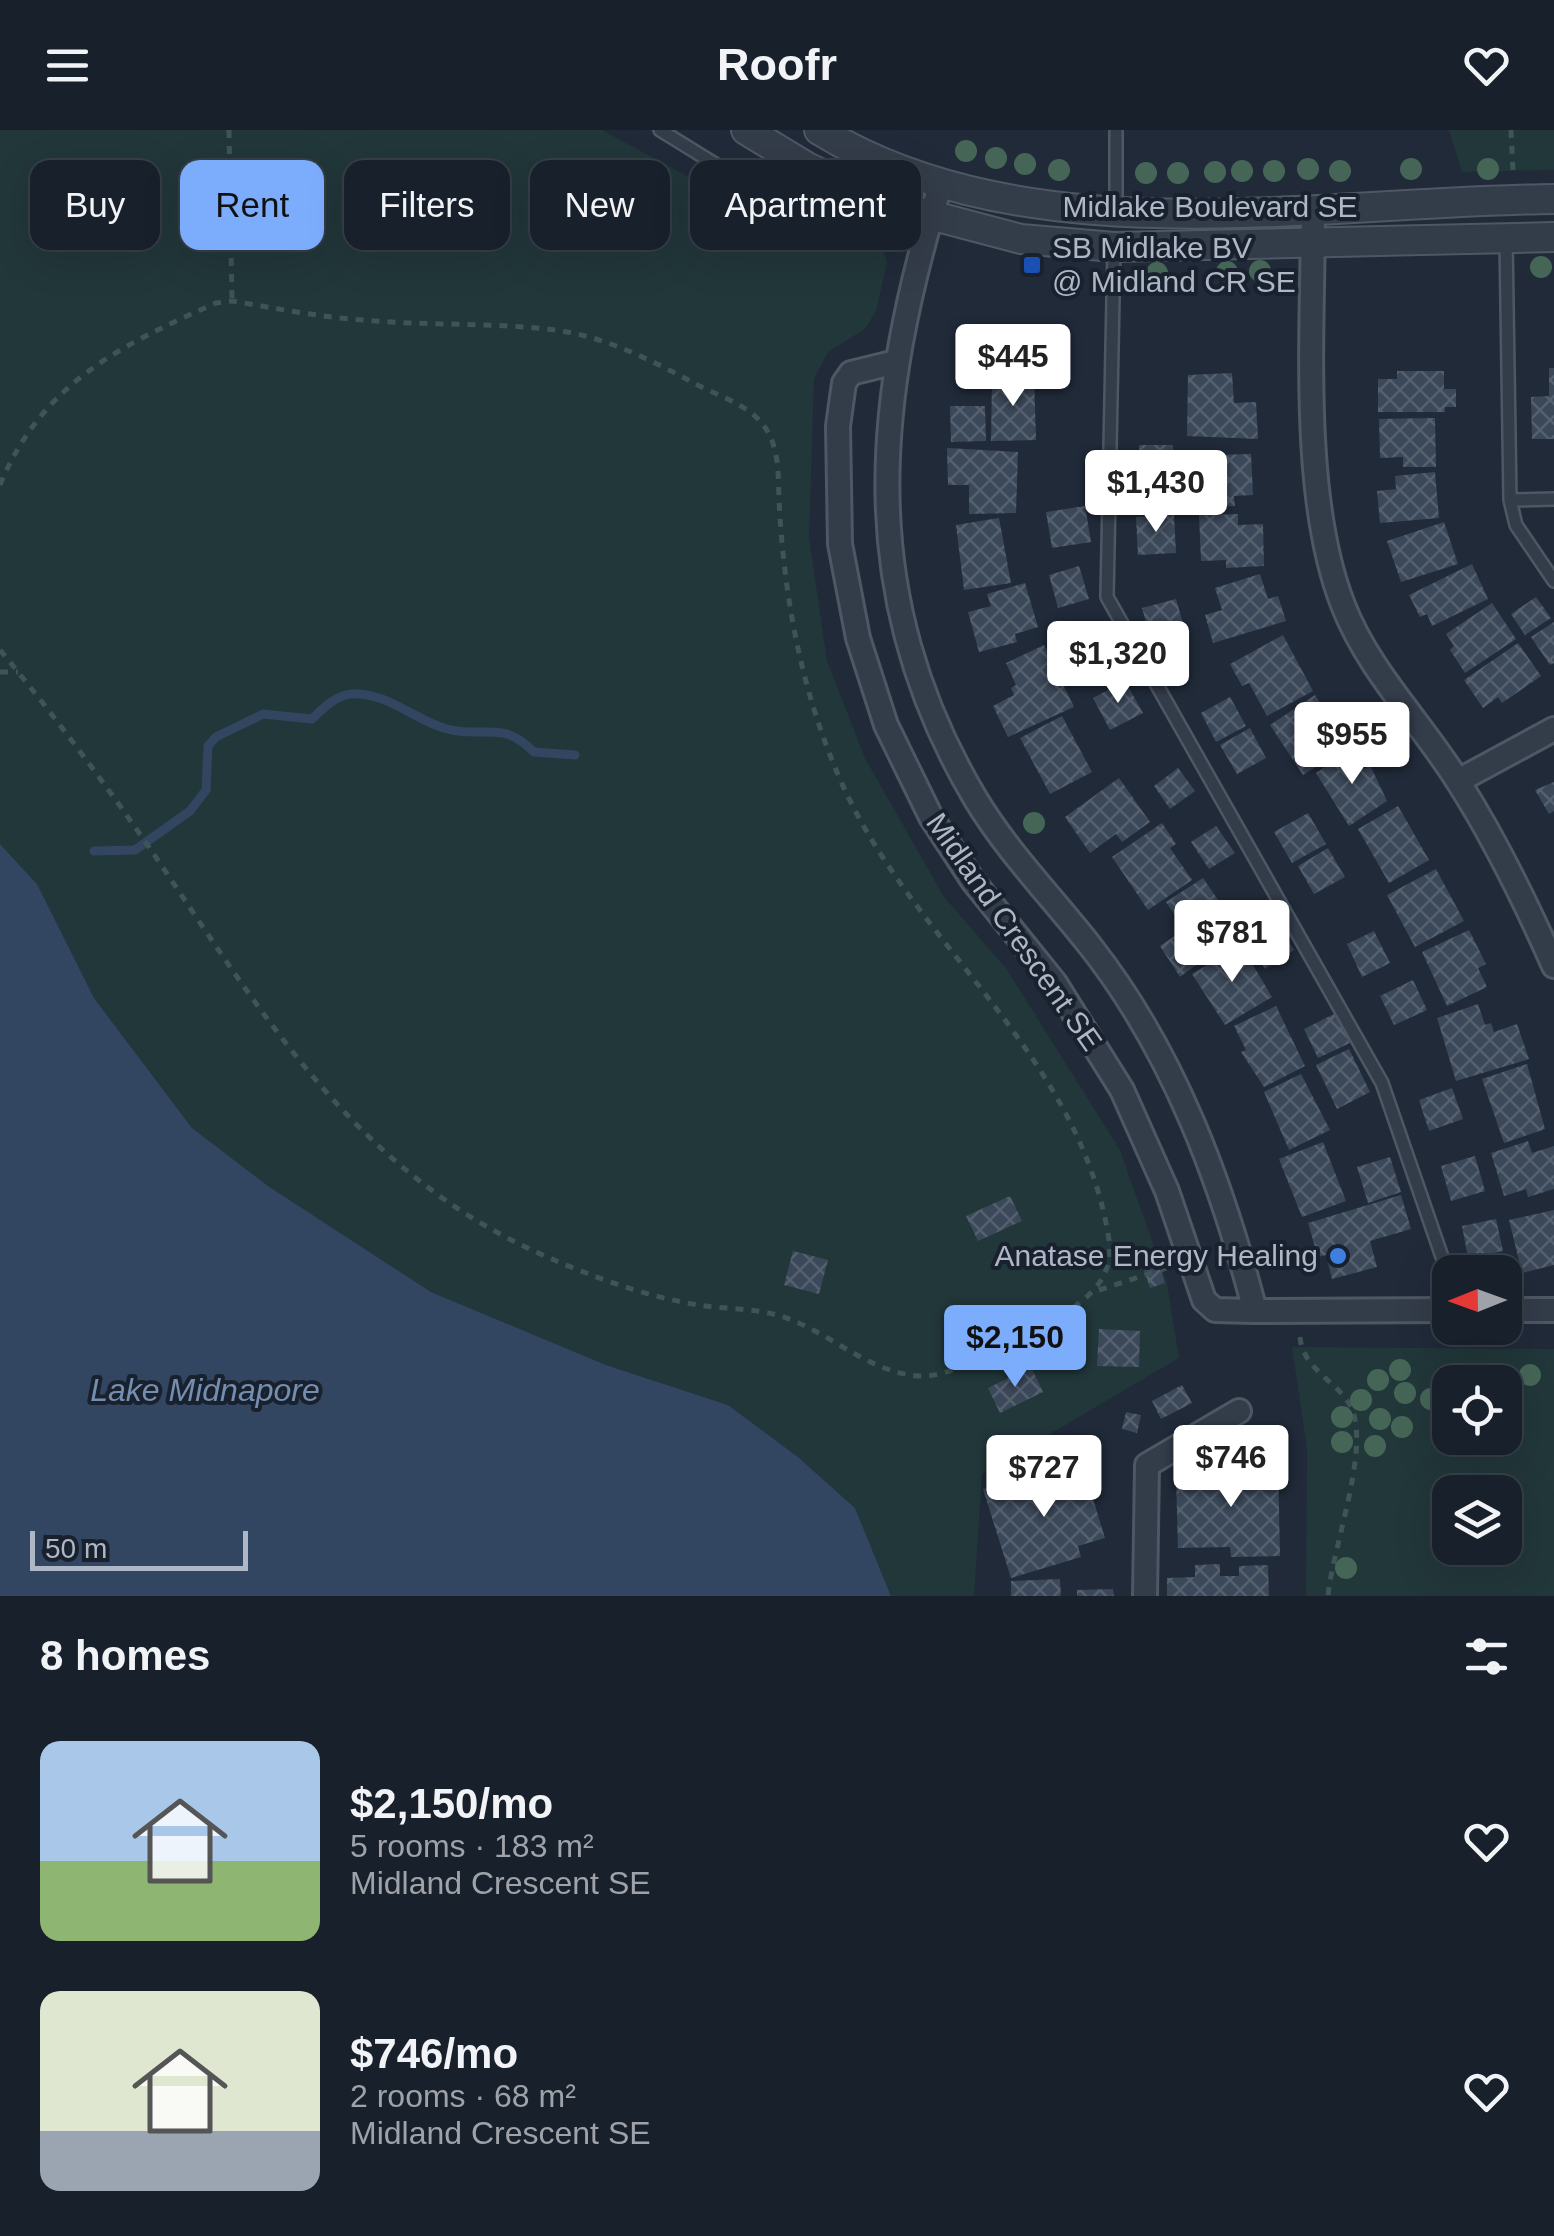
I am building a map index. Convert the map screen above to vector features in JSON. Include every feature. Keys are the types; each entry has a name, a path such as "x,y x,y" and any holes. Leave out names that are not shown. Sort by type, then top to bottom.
{"street":[{"name":"Midlake Boulevard SE","path":"746,130 794,160"},
{"name":"Midlake Boulevard SE","path":"819,130 889,166 941,184 1024,202 1116,210 1313,211 1554,199"},
{"name":"Midland Crescent SE","path":"941,184 896,362 884,471 903,618 931,711 976,800 1024,869 1093,950 1179,1088 1237,1238 1256,1311"},
{"path":"1313,211 1316,480 1327,556 1344,606 1375,666 1458,781 1516,882 1554,966"},
{"name":"Midlake Boulevard SE","path":"921,214 1021,239 1114,247 1554,238"},
{"name":"Midland Crescent SE","path":"896,362 852,373 844,383 838,426 840,544 858,638 886,725 931,817 973,881 1055,983 1122,1090 1147,1140 1204,1300 1215,1310 1432,1310"},
{"path":"1458,781 1554,729"},
{"path":"1522,1310 1554,1310"},
{"path":"1145,1596 1146,1465 1239,1410"}],"lane":[{"path":"660,130 709,160"},
{"path":"1116,130 1116,210"},
{"path":"1506,239 1510,500 1516,525 1554,581"},
{"path":"1114,247 1107,597 1382,1083 1441,1255"},
{"path":"1510,500 1554,499"}],"path":[{"path":"229,130 232,302"},
{"path":"0,486 11,458 70,382 125,344 216,303 357,320 554,330 626,350 755,416 778,457 783,576 794,637 811,701 845,789 920,908 1009,1020 1075,1135 1110,1246 1106,1277 1096,1291"},
{"path":"0,650 154,854 243,991 314,1080 379,1147 466,1216 545,1256 628,1287 692,1304 775,1314 832,1338 875,1364 924,1377 992,1349 1096,1291 1162,1270"},
{"path":"0,672 18,672"},
{"path":"1298,1312 1301,1347 1313,1368 1352,1408 1358,1435 1332,1555 1328,1596"}],"green space":[{"path":"0,130 602,130 658,160 530,160 530,250 670,250 670,167 690,178 690,250 883,250 887,263 876,311 865,329 828,352 814,379 809,537 827,661 865,758 944,897 1006,968 1120,1150 1167,1283 1179,1358 982,1474 974,1596 891,1596 855,1508 798,1457 728,1405 606,1365 431,1292 268,1186 192,1128 94,998 37,884 0,844"},
{"path":"1449,130 1554,130 1554,170 1462,172"},
{"path":"1292,1347 1554,1349 1554,1596 1306,1596 1307,1449"}],"water":[{"name":"Lake Midnapore","path":"0,844 37,884 94,998 192,1128 268,1186 431,1292 606,1365 728,1405 798,1457 855,1508 891,1596 0,1596"}],"building":[{"path":"1549,368 1554,368 1554,439 1532,439 1531,397 1549,396"},
{"path":"1397,371 1444,371 1444,389 1456,389 1456,407 1445,407 1445,412 1378,412 1378,379 1397,379"},
{"path":"1232,373 1234,403 1256,402 1258,439 1187,436 1188,375"},
{"path":"1034,377 1036,440 991,441 992,378"},
{"path":"950,406 985,406 986,441 951,442"},
{"path":"1435,418 1436,467 1403,467 1403,457 1380,458 1379,419"},
{"path":"1139,445 1173,445 1174,478 1140,478"},
{"path":"947,448 1018,452 1016,513 969,514 969,485 948,485"},
{"path":"1251,454 1253,495 1234,496 1235,506 1187,508 1186,464 1213,463 1213,455"},
{"path":"1435,472 1439,518 1380,523 1377,491 1396,489 1395,476"},
{"path":"1085,506 1091,542 1052,548 1046,512"},
{"path":"1174,514 1176,553 1138,555 1136,517"},
{"path":"1238,514 1238,525 1263,524 1264,566 1226,568 1226,560 1201,561 1199,515"},
{"path":"999,518 1011,583 964,590 956,525"},
{"path":"1444,522 1458,564 1401,582 1387,541"},
{"path":"1472,564 1488,599 1432,626 1427,614 1420,617 1409,595"},
{"path":"1079,566 1089,599 1058,608 1049,575"},
{"path":"1260,574 1268,599 1278,596 1286,621 1213,643 1205,615 1222,610 1215,588"},
{"path":"1025,583 1038,627 1015,634 1017,642 979,652 968,612 991,606 987,594"},
{"path":"1536,597 1551,618 1525,635 1511,614"},
{"path":"1176,599 1185,630 1151,640 1142,608"},
{"path":"1492,603 1516,639 1465,673 1450,650 1454,646 1446,634"},
{"path":"1554,622 1554,663 1550,665 1531,637"},
{"path":"1283,635 1313,691 1267,716 1249,683 1242,686 1230,664"},
{"path":"1518,643 1541,676 1502,703 1498,697 1483,708 1464,680"},
{"path":"1044,645 1074,707 1008,737 993,706 1014,695 1011,688 1016,685 1006,663"},
{"path":"1125,681 1143,713 1110,730 1093,698"},
{"path":"1315,695 1334,724 1328,728 1342,750 1303,775 1270,725"},
{"path":"1230,697 1246,726 1216,742 1201,713"},
{"path":"1062,716 1092,772 1050,794 1020,738"},
{"path":"1250,728 1266,758 1237,774 1220,745"},
{"path":"1351,750 1364,769 1370,765 1387,801 1349,826 1316,773"},
{"path":"1178,768 1195,791 1170,809 1154,786"},
{"path":"1119,778 1150,822 1122,842 1116,834 1090,853 1065,817"},
{"path":"1554,782 1554,811 1549,814 1535,790"},
{"path":"1398,806 1429,860 1389,883 1358,829"},
{"path":"1308,813 1326,844 1292,863 1274,832"},
{"path":"1162,823 1176,844 1170,848 1192,880 1148,910 1112,857"},
{"path":"1216,826 1235,853 1209,869 1191,842"},
{"path":"1328,848 1345,877 1314,894 1298,866"},
{"path":"1436,869 1464,921 1415,947 1387,895"},
{"path":"1203,878 1240,932 1180,977 1160,946 1179,933 1175,927 1180,923 1166,902"},
{"path":"1276,922 1294,950 1265,969 1247,941"},
{"path":"1469,930 1486,964 1478,968 1487,987 1447,1006 1422,952"},
{"path":"1374,931 1390,963 1362,977 1347,944"},
{"path":"1241,945 1272,997 1225,1025 1192,974"},
{"path":"1413,980 1427,1010 1394,1025 1380,996"},
{"path":"1478,1004 1485,1025 1491,1023 1494,1032 1517,1024 1529,1059 1456,1081 1437,1018"},
{"path":"1276,1006 1305,1066 1264,1087 1241,1052 1246,1050 1234,1026"},
{"path":"1336,1013 1350,1043 1318,1058 1304,1029"},
{"path":"1349,1049 1370,1092 1337,1109 1316,1065"},
{"path":"1527,1064 1545,1129 1504,1143 1482,1079"},
{"path":"1301,1074 1330,1130 1289,1150 1264,1092"},
{"path":"1452,1088 1463,1119 1429,1131 1419,1100"},
{"path":"1528,1141 1532,1153 1554,1146 1554,1189 1528,1197 1526,1189 1504,1196 1491,1153"},
{"path":"1323,1142 1346,1201 1302,1217 1279,1159"},
{"path":"1475,1156 1485,1191 1451,1201 1441,1166"},
{"path":"1390,1157 1401,1192 1368,1203 1357,1167"},
{"path":"1401,1195 1411,1229 1370,1241 1377,1267 1332,1279 1326,1255 1318,1257 1308,1223"},
{"path":"1010,1196 1022,1221 978,1241 966,1216"},
{"path":"1554,1210 1554,1265 1522,1273 1522,1255 1518,1255 1509,1220"},
{"path":"1496,1219 1503,1251 1467,1255 1462,1226"},
{"path":"793,1251 828,1260 819,1294 784,1285"},
{"path":"1157,1258 1165,1283 1150,1288 1142,1264"},
{"path":"1099,1329 1140,1331 1139,1367 1097,1366"},
{"path":"1031,1367 1043,1392 1000,1413 988,1388"},
{"path":"1182,1385 1192,1403 1161,1419 1152,1401"},
{"path":"1126,1412 1141,1415 1137,1433 1122,1429"},
{"path":"1278,1463 1280,1556 1231,1557 1230,1547 1178,1548 1176,1477 1204,1476 1204,1465 1233,1464 1233,1471 1249,1471 1249,1464"},
{"path":"1053,1466 1057,1479 1084,1470 1105,1538 1078,1546 1081,1557 1011,1578 983,1489 1011,1481 1015,1490 1032,1485 1029,1473"},
{"path":"1220,1564 1220,1576 1239,1576 1239,1566 1268,1565 1269,1596 1167,1596 1167,1578 1195,1577 1195,1565"},
{"path":"1060,1579 1061,1596 1011,1596 1011,1581"},
{"path":"1113,1589 1114,1596 1077,1596 1077,1590"}],"waterway":[{"path":"94,851 135,850 190,811 206,790 208,746 216,737 263,714 312,719 345,695 382,699 447,729 512,736 534,752 575,755"}],"place":[{"name":"SB Midlake BV @ Midland CR SE","path":"1032,265"},
{"name":"Anatase Energy Healing","path":"1338,1256"}]}
